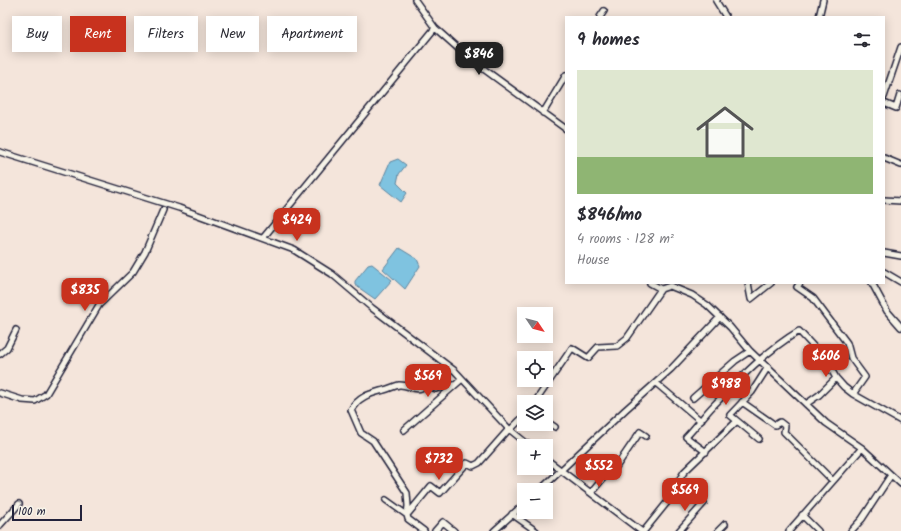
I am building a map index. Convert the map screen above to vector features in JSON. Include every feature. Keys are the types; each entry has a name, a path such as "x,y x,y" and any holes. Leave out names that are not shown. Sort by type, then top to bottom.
{"street":[{"path":"415,0 435,28 470,59 565,128"},
{"path":"717,0 716,1 725,16"},
{"path":"819,16 823,0"},
{"path":"601,16 604,11"},
{"path":"263,238 435,28"},
{"path":"885,94 901,47"},
{"path":"895,66 901,68"},
{"path":"544,113 565,77"},
{"path":"885,103 896,108 900,96"},
{"path":"0,152 179,208 294,250 332,274 372,308 455,371 510,430 521,439"},
{"path":"885,158 901,165"},
{"path":"885,200 901,201"},
{"path":"0,393 22,400 35,401 46,394 98,305 133,272 146,252 163,210"},
{"path":"885,253 901,256"},
{"path":"885,273 901,282"},
{"path":"652,284 660,289"},
{"path":"748,284 751,299 771,284"},
{"path":"799,284 797,287 813,298 847,343 851,358 865,377 853,394"},
{"path":"873,284 888,312 901,327"},
{"path":"540,395 572,348 588,358 598,347 617,346 628,338 660,289 670,286 692,295 720,317 750,350 826,423 862,448 901,484"},
{"path":"547,483 671,369 720,317"},
{"path":"0,354 7,348 16,330"},
{"path":"706,452 686,438 759,359 799,331 826,360 836,378 853,394 901,422"},
{"path":"693,398 735,361 750,350"},
{"path":"759,439 730,415 768,368"},
{"path":"806,404 819,395 836,378"},
{"path":"404,430 462,379"},
{"path":"656,383 702,421"},
{"path":"407,515 407,493 373,441 361,433 351,410 368,393 400,385 416,390 425,385 436,389 447,385 456,385"},
{"path":"742,402 775,425 780,422 785,426 784,432 833,481"},
{"path":"644,531 682,484 678,482 684,472 737,422"},
{"path":"407,515 431,486 440,493 467,463 473,466 479,463 517,423"},
{"path":"591,493 608,471 612,473 640,432 646,436"},
{"path":"789,531 862,448"},
{"path":"553,464 641,531"},
{"path":"851,531 862,519 891,475"},
{"path":"386,500 407,515 408,519 424,531"},
{"path":"679,531 704,503"},
{"path":"0,525 19,504"},
{"path":"494,531 517,510"},
{"path":"512,514 536,531"},
{"path":"802,515 818,531"},
{"path":"435,531 444,522 454,531"},
{"path":"718,531 725,524"}],"water":[{"path":"398,159 406,165 399,174 397,183 407,193 401,202 380,185 390,162"},
{"path":"399,248 417,259 420,266 405,289 383,269"},
{"path":"372,264 392,280 375,299 355,285 355,281 368,265"}]}
